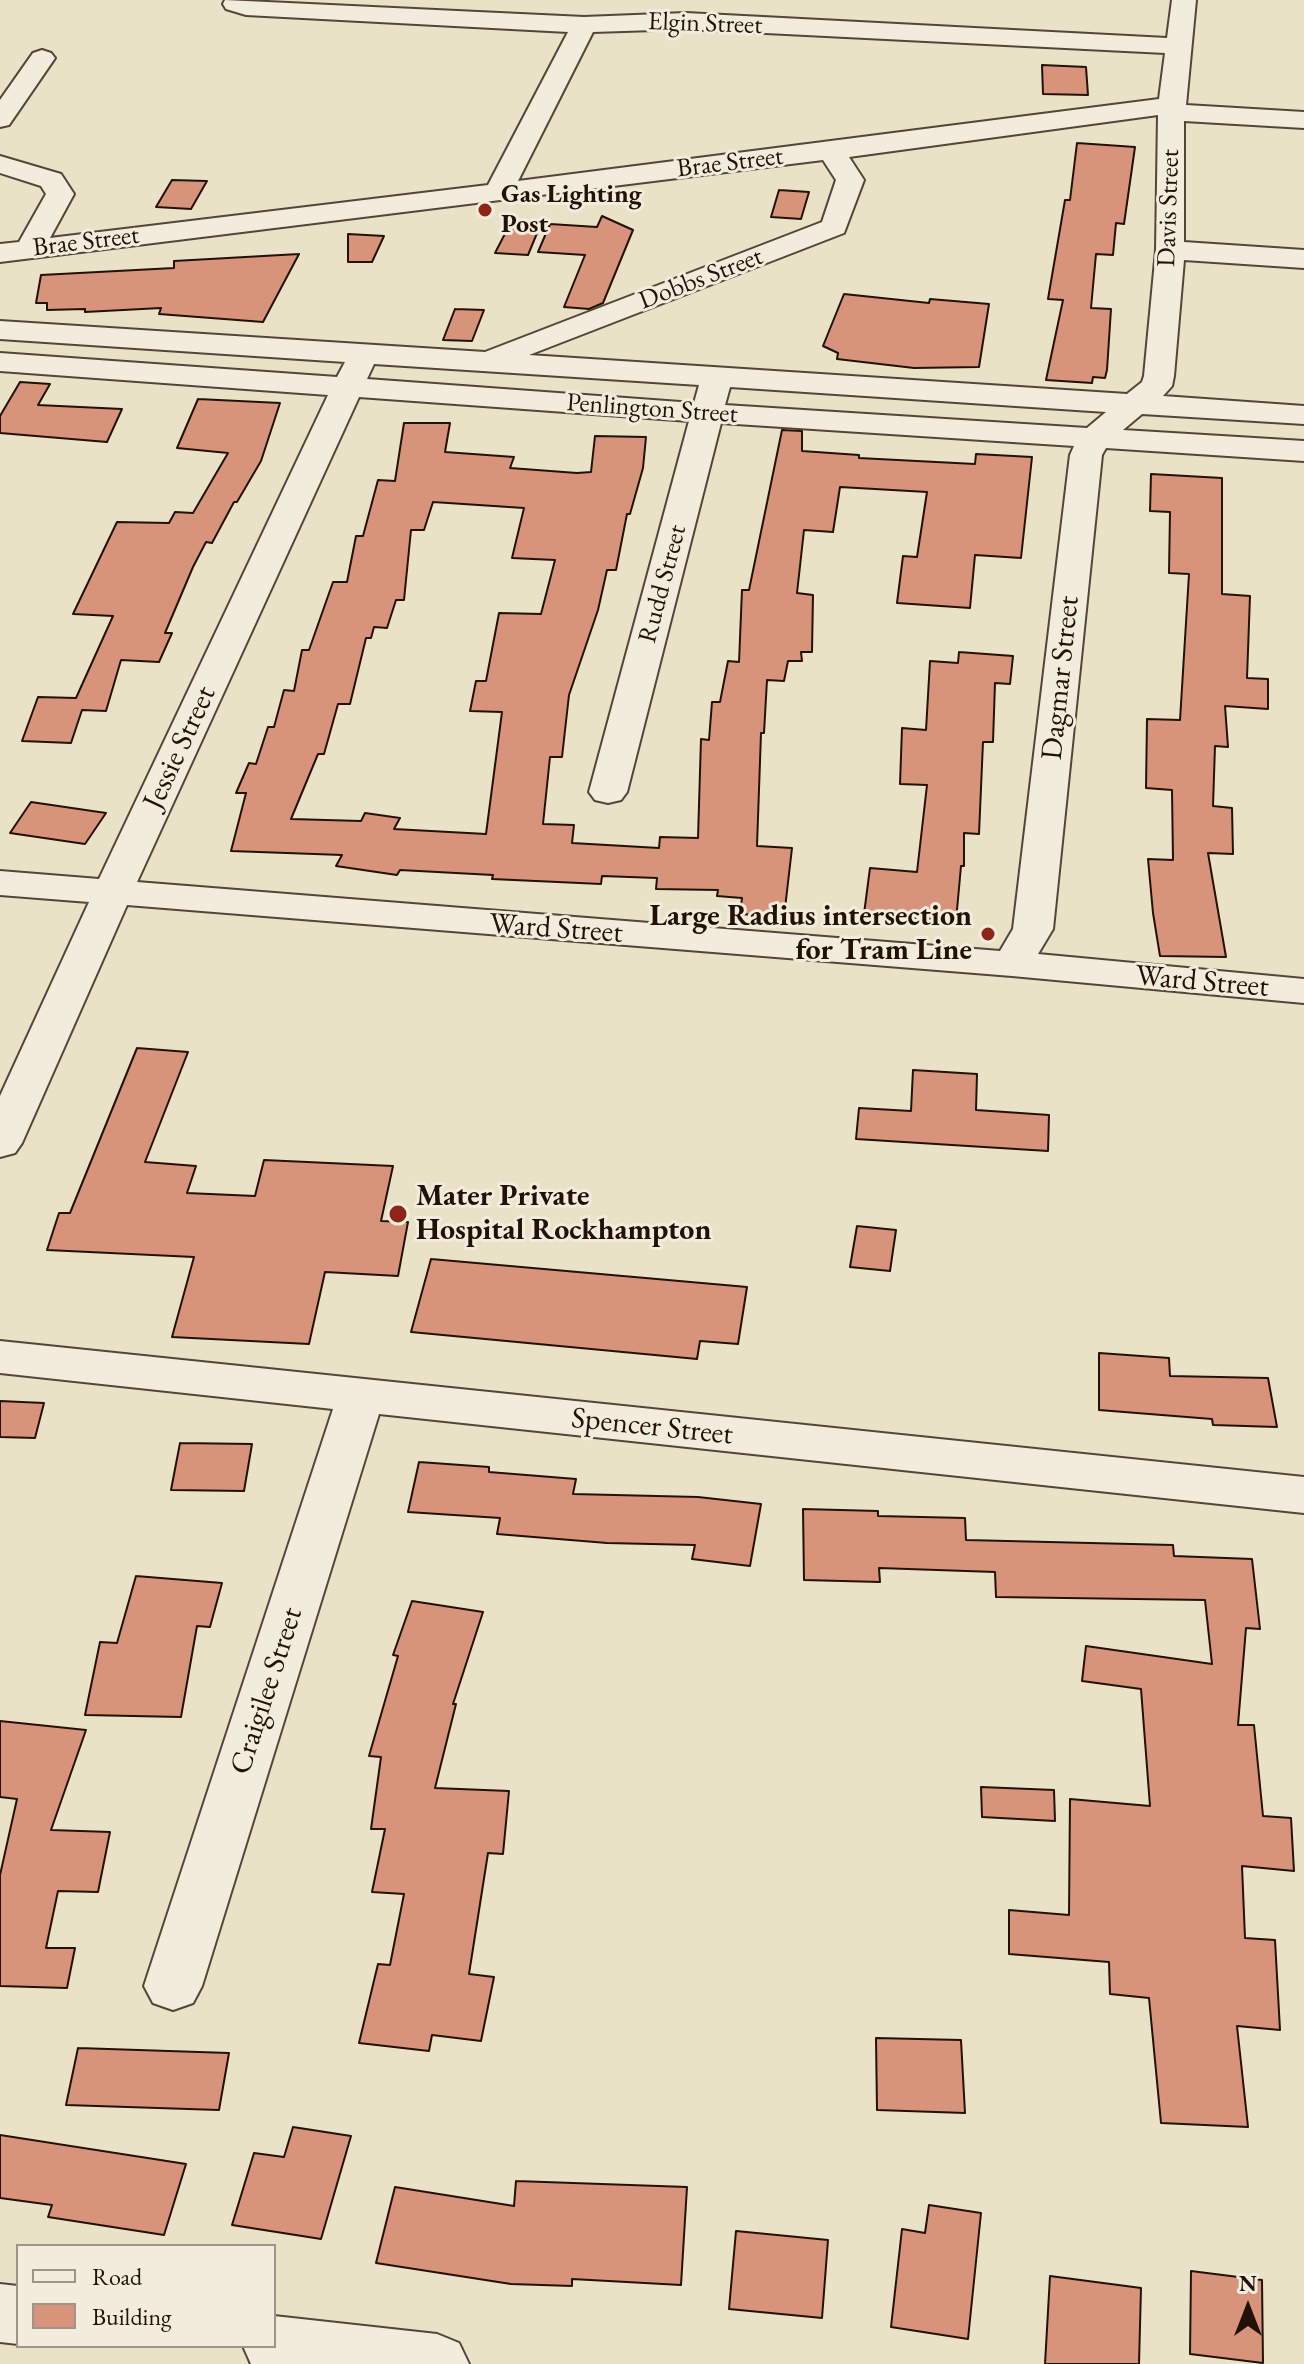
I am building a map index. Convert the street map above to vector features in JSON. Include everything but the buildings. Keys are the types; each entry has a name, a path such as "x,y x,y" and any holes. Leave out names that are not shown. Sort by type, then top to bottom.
{"street":[{"name":"Davis Street","path":"1132,404 1156,386 1170,250 1172,108 1184,0"},
{"name":"Elgin Street","path":"236,2 246,8 584,25 686,21 1177,46"},
{"path":"499,191 584,25"},
{"path":"0,119 42,58"},
{"name":"Brae Street","path":"0,253 1172,108 1304,120"},
{"name":"Dobbs Street","path":"489,361 834,227 850,180 831,151"},
{"path":"0,164 51,180 60,194 30,249"},
{"path":"1170,250 1304,259"},
{"name":"Penlington Street","path":"0,330 1304,415"},
{"name":"Jessie Street","path":"0,1143 112,894 364,354"},
{"name":"Penlington Street","path":"0,362 708,413 1304,451"},
{"name":"Rudd Street","path":"608,792 717,376"},
{"path":"1095,437 1132,404"},
{"name":"Dagmar Street","path":"1012,964 1033,929 1086,455 1095,437"},
{"name":"Ward Street","path":"0,883 1012,964 1304,991"},
{"name":"Spencer Street","path":"0,1357 1304,1495"},
{"name":"Craigilee Street","path":"173,1986 361,1396"},
{"path":"276,2345 437,2364"}],"place":[{"name":"Gas Lighting Post","path":"485,210"},
{"name":"Large Radius intersection for Tram Line","path":"988,934"},
{"name":"Mater Private Hospital Rockhampton","path":"398,1214"}]}
